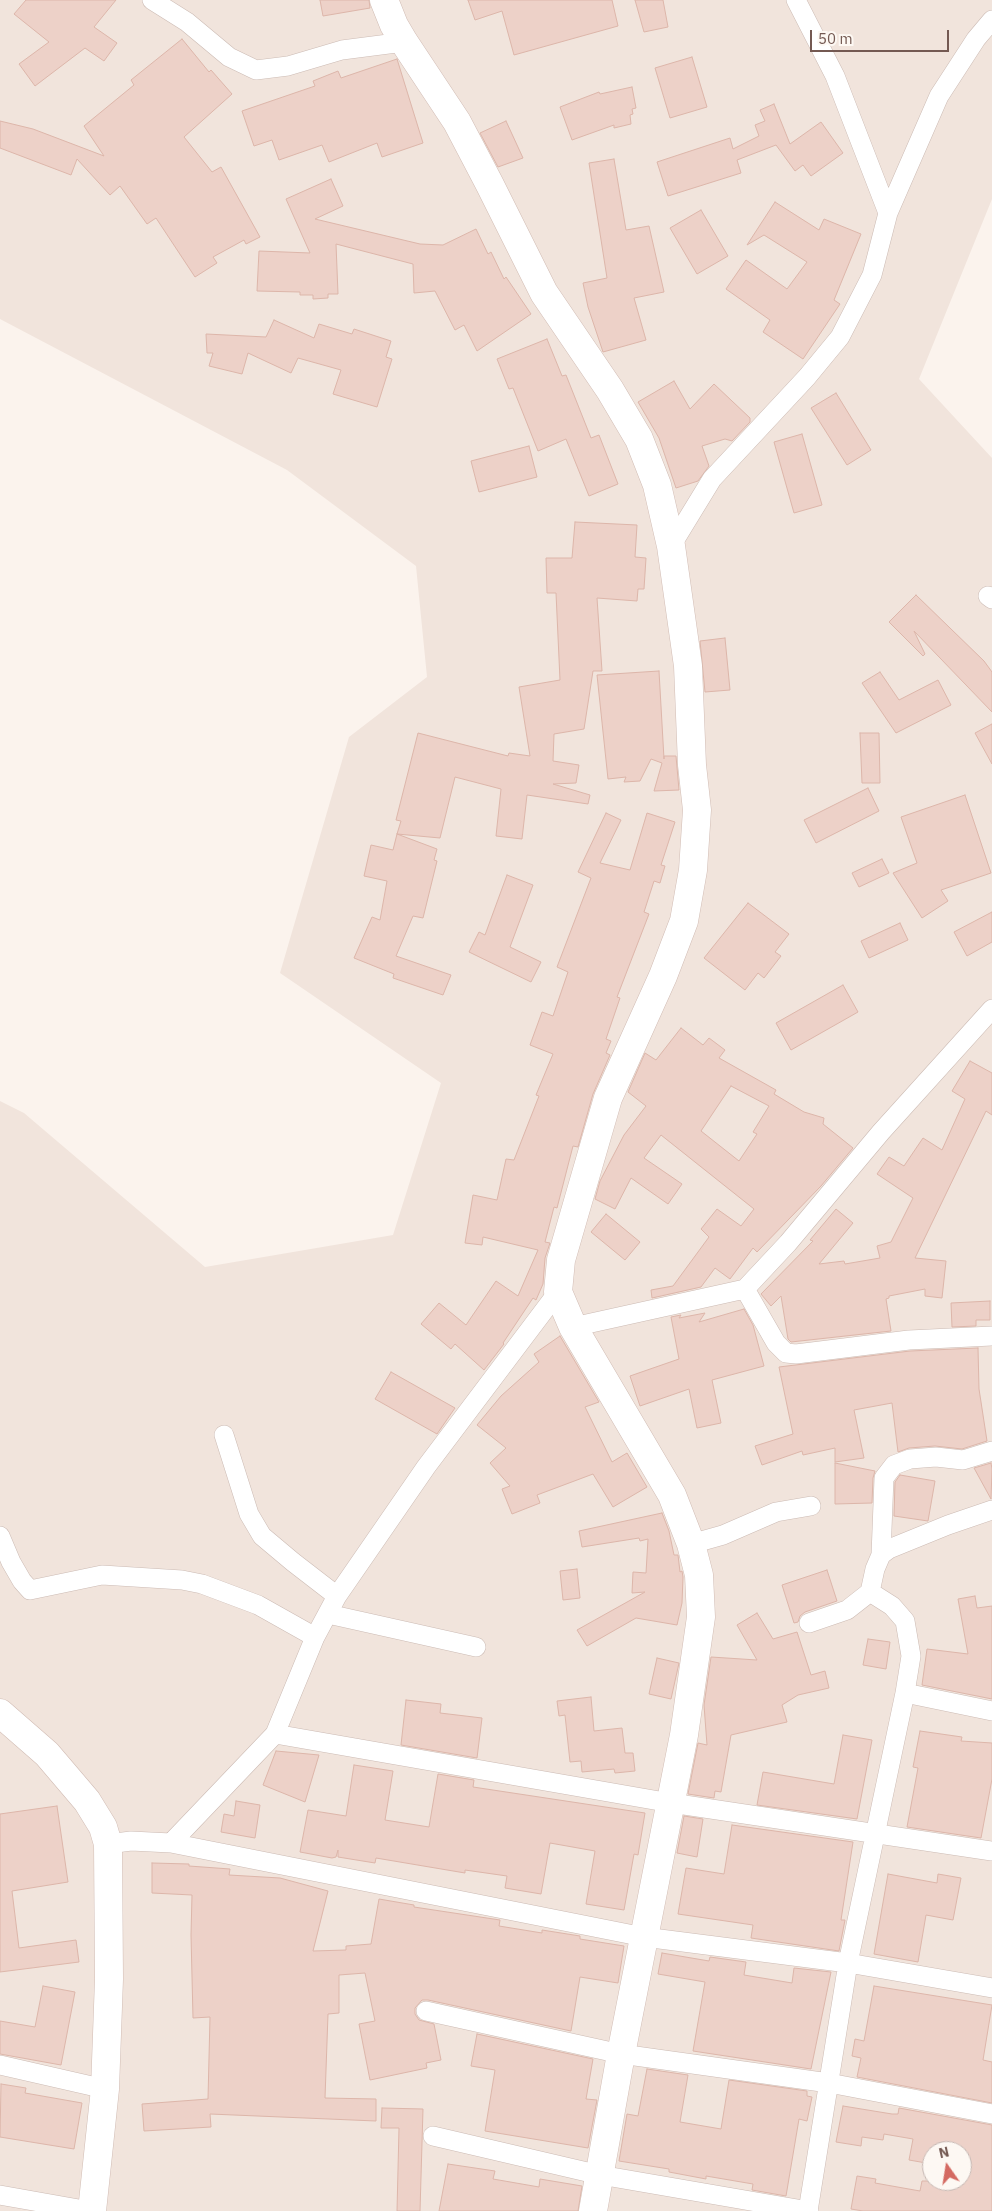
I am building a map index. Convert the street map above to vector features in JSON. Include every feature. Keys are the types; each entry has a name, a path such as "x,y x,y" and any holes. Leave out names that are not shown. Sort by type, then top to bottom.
{"street":[{"path":"152,0 187,22 229,58 256,70 288,66 342,50 404,42"},
{"path":"384,0 394,25 404,42 457,122 544,293 610,390 638,439 657,485 671,546 688,666 692,765 697,810 693,870 684,921 663,976 608,1098 561,1260 558,1292 573,1327 672,1495 691,1544 698,1575 701,1617 684,1735 621,2054 593,2211"},
{"path":"796,0 835,76 888,213"},
{"path":"671,546 712,479 807,377 840,337 872,275 888,213 939,96 976,39 992,20"},
{"path":"573,1327 745,1289 788,1243 881,1132 992,1009"},
{"path":"745,1289 776,1343 786,1353 796,1354 910,1340 992,1336"},
{"path":"171,1843 275,1734 315,1637 337,1596 426,1467 558,1292"},
{"path":"224,1435 249,1514 262,1536 337,1596"},
{"path":"809,1623 847,1610 870,1592 875,1569 881,1555 884,1478 894,1465 910,1460 936,1457 963,1460 992,1451"},
{"path":"691,1544 723,1535 776,1512 811,1506"},
{"path":"881,1555 948,1525 992,1510"},
{"path":"0,1536 22,1582 30,1590 102,1575 182,1580 202,1584 258,1605 315,1637"},
{"path":"433,2136 600,2174 808,2211 848,1963 905,1693 911,1656 905,1621 892,1606 870,1592"},
{"path":"328,1614 476,1647"},
{"path":"905,1693 992,1711"},
{"path":"0,1713 47,1754 86,1801 103,1827 108,1844 109,1979 105,2089 91,2211 0,2195"},
{"path":"275,1734 671,1803 876,1832 992,1851"},
{"path":"108,1844 131,1841 171,1843 644,1937 848,1963 992,1988"},
{"path":"426,2011 621,2054 829,2083 992,2114"},
{"path":"0,2066 105,2089"}],"shaded area":[{"path":"0,0 992,0 992,199 919,379 992,458 992,2211 0,2211 0,1101 24,1113 205,1267 393,1235 441,1083 280,973 349,737 427,677 416,566 287,470 0,319"}],"building":[{"path":"26,0 116,0 94,27 117,43 104,61 85,48 35,86 19,64 49,42 14,14"},
{"path":"320,0 369,0 370,8 323,16"},
{"path":"468,0 612,0 618,26 514,55 502,11 475,20"},
{"path":"635,0 663,0 668,27 644,32"},
{"path":"182,39 209,72 211,70 232,94 184,137 212,172 221,167 260,237 246,244 244,240 213,257 217,263 195,277 156,218 147,224 120,186 110,195 77,159 71,175 0,148 0,121 33,129 104,156 84,126 134,85 131,80"},
{"path":"692,57 707,107 670,118 655,68"},
{"path":"397,59 423,143 382,157 377,143 329,162 322,145 279,160 272,140 254,146 242,111 315,86 313,81 338,71 341,78"},
{"path":"632,87 636,108 632,109 633,114 630,115 631,124 614,128 614,125 572,140 560,107 599,92 600,94"},
{"path":"774,104 790,144 821,122 843,153 811,176 803,165 795,171 776,145 737,160 741,173 668,196 657,162 730,138 733,149 759,136 755,125 765,121 760,110"},
{"path":"506,121 523,158 498,167 480,133"},
{"path":"614,159 626,230 649,226 664,292 634,298 646,340 603,352 588,307 583,283 607,278 589,163"},
{"path":"331,179 343,206 315,219 420,244 443,245 476,229 488,254 491,252 504,279 506,277 531,314 477,351 464,325 455,330 435,291 414,293 413,264 336,244 338,294 328,294 328,298 313,299 313,295 300,295 300,292 257,291 259,251 310,253 286,199"},
{"path":"775,202 819,230 824,219 861,234 834,300 840,304 803,359 763,332 770,320 726,289 746,260 787,289 807,262 764,235 747,245"},
{"path":"701,210 728,256 697,274 670,228"},
{"path":"274,320 314,338 319,324 352,334 354,329 391,341 386,357 392,359 377,407 333,394 341,370 298,358 291,373 248,353 242,374 209,366 213,353 207,353 206,334 266,337"},
{"path":"547,339 562,376 566,375 591,438 599,435 618,484 589,496 566,439 538,451 513,388 509,389 497,359"},
{"path":"674,381 690,409 714,384 750,418 750,422 732,441 725,439 702,446 709,466 698,481 676,488 659,438 638,402"},
{"path":"836,393 871,450 847,465 811,408"},
{"path":"802,434 822,505 794,513 774,442"},
{"path":"529,446 537,477 479,492 471,461"},
{"path":"575,522 637,525 635,557 646,558 644,589 638,589 637,601 597,598 602,671 593,671 584,729 554,734 553,761 579,765 576,783 553,784 590,795 588,804 527,795 522,839 496,836 501,789 455,777 440,838 397,834 401,821 396,820 418,733 508,756 509,753 530,756 519,687 560,680 556,593 547,593 546,558 572,558"},
{"path":"916,595 984,661 992,672 992,712 914,631 925,654 923,656 889,622"},
{"path":"725,638 730,690 705,692 700,641"},
{"path":"659,671 664,759 664,756 676,756 679,790 654,791 662,763 651,759 640,781 624,782 626,777 608,779 597,675"},
{"path":"880,672 899,700 938,680 951,705 896,733 862,683"},
{"path":"992,724 992,764 975,733"},
{"path":"860,733 879,733 880,783 862,783"},
{"path":"868,788 879,811 816,843 804,820"},
{"path":"965,795 991,873 941,890 948,901 922,918 893,873 917,863 901,817"},
{"path":"606,813 621,820 600,863 630,870 647,813 675,822 661,865 665,866 660,883 654,881 644,912 649,914 617,997 620,998 606,1039 611,1041 606,1053 610,1055 593,1094 578,1147 573,1146 557,1208 554,1207 545,1242 550,1243 545,1258 543,1284 536,1300 533,1298 504,1344 484,1370 455,1344 451,1349 421,1324 439,1303 466,1325 496,1281 518,1296 538,1250 483,1237 482,1245 465,1243 473,1195 497,1200 506,1159 514,1160 539,1096 536,1095 553,1054 530,1045 542,1012 553,1016 568,972 557,967 591,878 578,872"},
{"path":"397,834 437,849 434,860 437,861 423,918 413,916 396,956 451,975 443,995 393,978 394,974 354,958 372,917 380,920 387,881 364,876 371,845 393,850"},
{"path":"882,859 889,873 859,887 852,873"},
{"path":"507,875 533,885 510,947 541,962 531,982 469,952 479,932 485,935"},
{"path":"748,903 789,934 775,952 781,956 764,978 758,973 745,990 704,958"},
{"path":"992,912 992,942 967,956 954,932"},
{"path":"900,923 908,940 869,958 861,941"},
{"path":"843,985 858,1012 791,1050 776,1023"},
{"path":"681,1028 703,1045 709,1038 725,1050 719,1058 776,1090 774,1094 804,1112 824,1118 823,1124 853,1148 821,1186 757,1252 753,1248 730,1279 715,1268 701,1287 652,1298 651,1290 673,1286 709,1237 701,1229 717,1209 741,1226 754,1209 661,1135 644,1158 682,1184 668,1204 631,1178 615,1209 595,1199 600,1181 624,1135 646,1106 628,1092 645,1053 656,1060","holes":["731,1086 769,1106 753,1132 757,1134 739,1161 701,1131"]},
{"path":"970,1061 992,1073 992,1115 986,1111 915,1258 946,1261 942,1298 925,1296 925,1289 889,1296 886,1299 891,1331 791,1342 788,1339 781,1296 771,1306 761,1294 813,1241 810,1240 836,1209 853,1223 819,1264 844,1261 845,1264 880,1258 877,1246 891,1242 913,1198 877,1174 889,1157 904,1166 923,1138 942,1150 965,1099 952,1091"},
{"path":"606,1214 640,1242 625,1260 591,1232"},
{"path":"990,1301 990,1320 976,1320 976,1326 952,1327 951,1303"},
{"path":"744,1309 753,1325 764,1366 712,1380 721,1423 697,1428 689,1389 640,1406 630,1376 679,1359 671,1317 681,1315 679,1318 705,1313 699,1322"},
{"path":"560,1336 599,1402 585,1407 612,1462 627,1453 647,1487 613,1507 593,1474 537,1495 540,1503 512,1514 502,1489 510,1486 490,1463 506,1448 477,1425 501,1396 539,1362 534,1354"},
{"path":"978,1348 979,1389 987,1441 962,1449 935,1446 909,1448 898,1452 892,1403 854,1410 864,1458 835,1462 835,1448 803,1455 802,1451 762,1465 755,1446 793,1434 779,1367 910,1351"},
{"path":"391,1372 455,1408 437,1434 375,1399"},
{"path":"835,1463 875,1471 872,1503 835,1504"},
{"path":"991,1463 992,1469 991,1499 974,1468"},
{"path":"900,1475 935,1481 928,1521 894,1516 895,1482"},
{"path":"662,1513 669,1531 674,1555 678,1555 680,1572 682,1571 683,1577 682,1603 677,1625 636,1618 587,1646 577,1630 645,1592 632,1593 633,1572 646,1573 648,1539 640,1541 639,1538 582,1547 579,1531"},
{"path":"577,1569 580,1598 563,1600 560,1571"},
{"path":"827,1570 837,1601 805,1612 800,1616 798,1622 794,1623 782,1585"},
{"path":"975,1596 977,1608 992,1606 992,1699 922,1685 927,1649 968,1654 958,1599"},
{"path":"757,1613 773,1639 797,1632 811,1675 825,1671 829,1688 798,1695 782,1705 787,1722 731,1735 721,1792 715,1791 714,1798 688,1794 698,1743 707,1745 704,1705 711,1657 757,1660 737,1625"},
{"path":"868,1639 890,1642 886,1669 863,1665"},
{"path":"657,1658 679,1663 671,1699 649,1694"},
{"path":"591,1697 594,1731 622,1728 625,1753 633,1753 635,1771 615,1773 614,1769 582,1772 581,1761 570,1762 565,1715 559,1716 557,1701"},
{"path":"406,1700 441,1704 440,1713 482,1718 477,1758 401,1745"},
{"path":"920,1731 962,1737 961,1741 992,1743 992,1779 981,1838 907,1827 918,1768 913,1767"},
{"path":"843,1735 872,1740 857,1819 757,1805 763,1772 834,1784"},
{"path":"276,1751 319,1755 305,1802 263,1785"},
{"path":"354,1765 393,1771 385,1820 429,1827 438,1774 474,1780 473,1787 645,1813 638,1855 634,1854 624,1910 586,1904 595,1851 550,1843 541,1894 505,1888 507,1876 465,1870 465,1873 376,1858 375,1863 338,1857 338,1850 336,1857 332,1858 300,1852 308,1810 346,1816"},
{"path":"236,1801 260,1805 255,1838 221,1832 224,1814 234,1816"},
{"path":"57,1806 68,1882 12,1891 19,1948 76,1940 79,1962 0,1972 0,1814"},
{"path":"684,1816 703,1819 697,1857 677,1853"},
{"path":"732,1825 853,1842 841,1920 845,1920 839,1951 751,1938 753,1925 678,1914 686,1868 724,1874"},
{"path":"152,1863 189,1864 189,1866 230,1869 229,1875 280,1878 328,1891 313,1951 346,1950 346,1946 371,1944 379,1899 414,1905 414,1907 500,1920 499,1926 542,1933 542,1930 580,1936 580,1939 624,1946 618,1983 580,1977 571,2031 422,2000 415,2008 415,2014 419,2020 434,2024 441,2060 426,2063 427,2068 370,2080 359,2024 375,2021 365,1973 339,1975 339,2013 328,2014 325,2098 376,2099 376,2121 210,2114 211,2127 144,2131 142,2104 208,2099 210,2017 193,2018 192,1895 152,1893"},
{"path":"888,1874 937,1883 938,1874 961,1878 953,1920 926,1915 918,1962 874,1954"},
{"path":"662,1953 709,1961 710,1957 746,1962 744,1975 792,1983 794,1968 831,1972 811,2069 693,2051 705,1982 658,1974"},
{"path":"43,1986 75,1992 61,2065 0,2054 0,2021 35,2027"},
{"path":"874,1986 992,2005 983,2060 992,2062 992,2103 857,2077 861,2058 852,2056 855,2039 864,2041"},
{"path":"477,2034 593,2059 586,2099 597,2100 588,2148 485,2131 495,2070 471,2066"},
{"path":"647,2069 688,2075 680,2122 721,2129 729,2080 807,2091 807,2096 812,2097 807,2121 799,2119 786,2196 752,2190 753,2184 706,2176 706,2179 669,2172 669,2169 619,2161 627,2114 638,2116"},
{"path":"1,2084 26,2088 25,2093 82,2103 74,2149 0,2137"},
{"path":"843,2106 892,2114 898,2114 899,2108 992,2125 992,2211 863,2211 851,2209 857,2176 876,2179 875,2183 920,2191 922,2181 922,2191 972,2191 972,2141 922,2141 922,2162 909,2160 913,2139 884,2134 883,2140 862,2137 861,2146 836,2142"},
{"path":"382,2108 423,2109 420,2211 397,2211 399,2128 381,2128"},
{"path":"448,2164 495,2171 493,2179 539,2187 540,2179 582,2186 578,2211 439,2211"}]}
